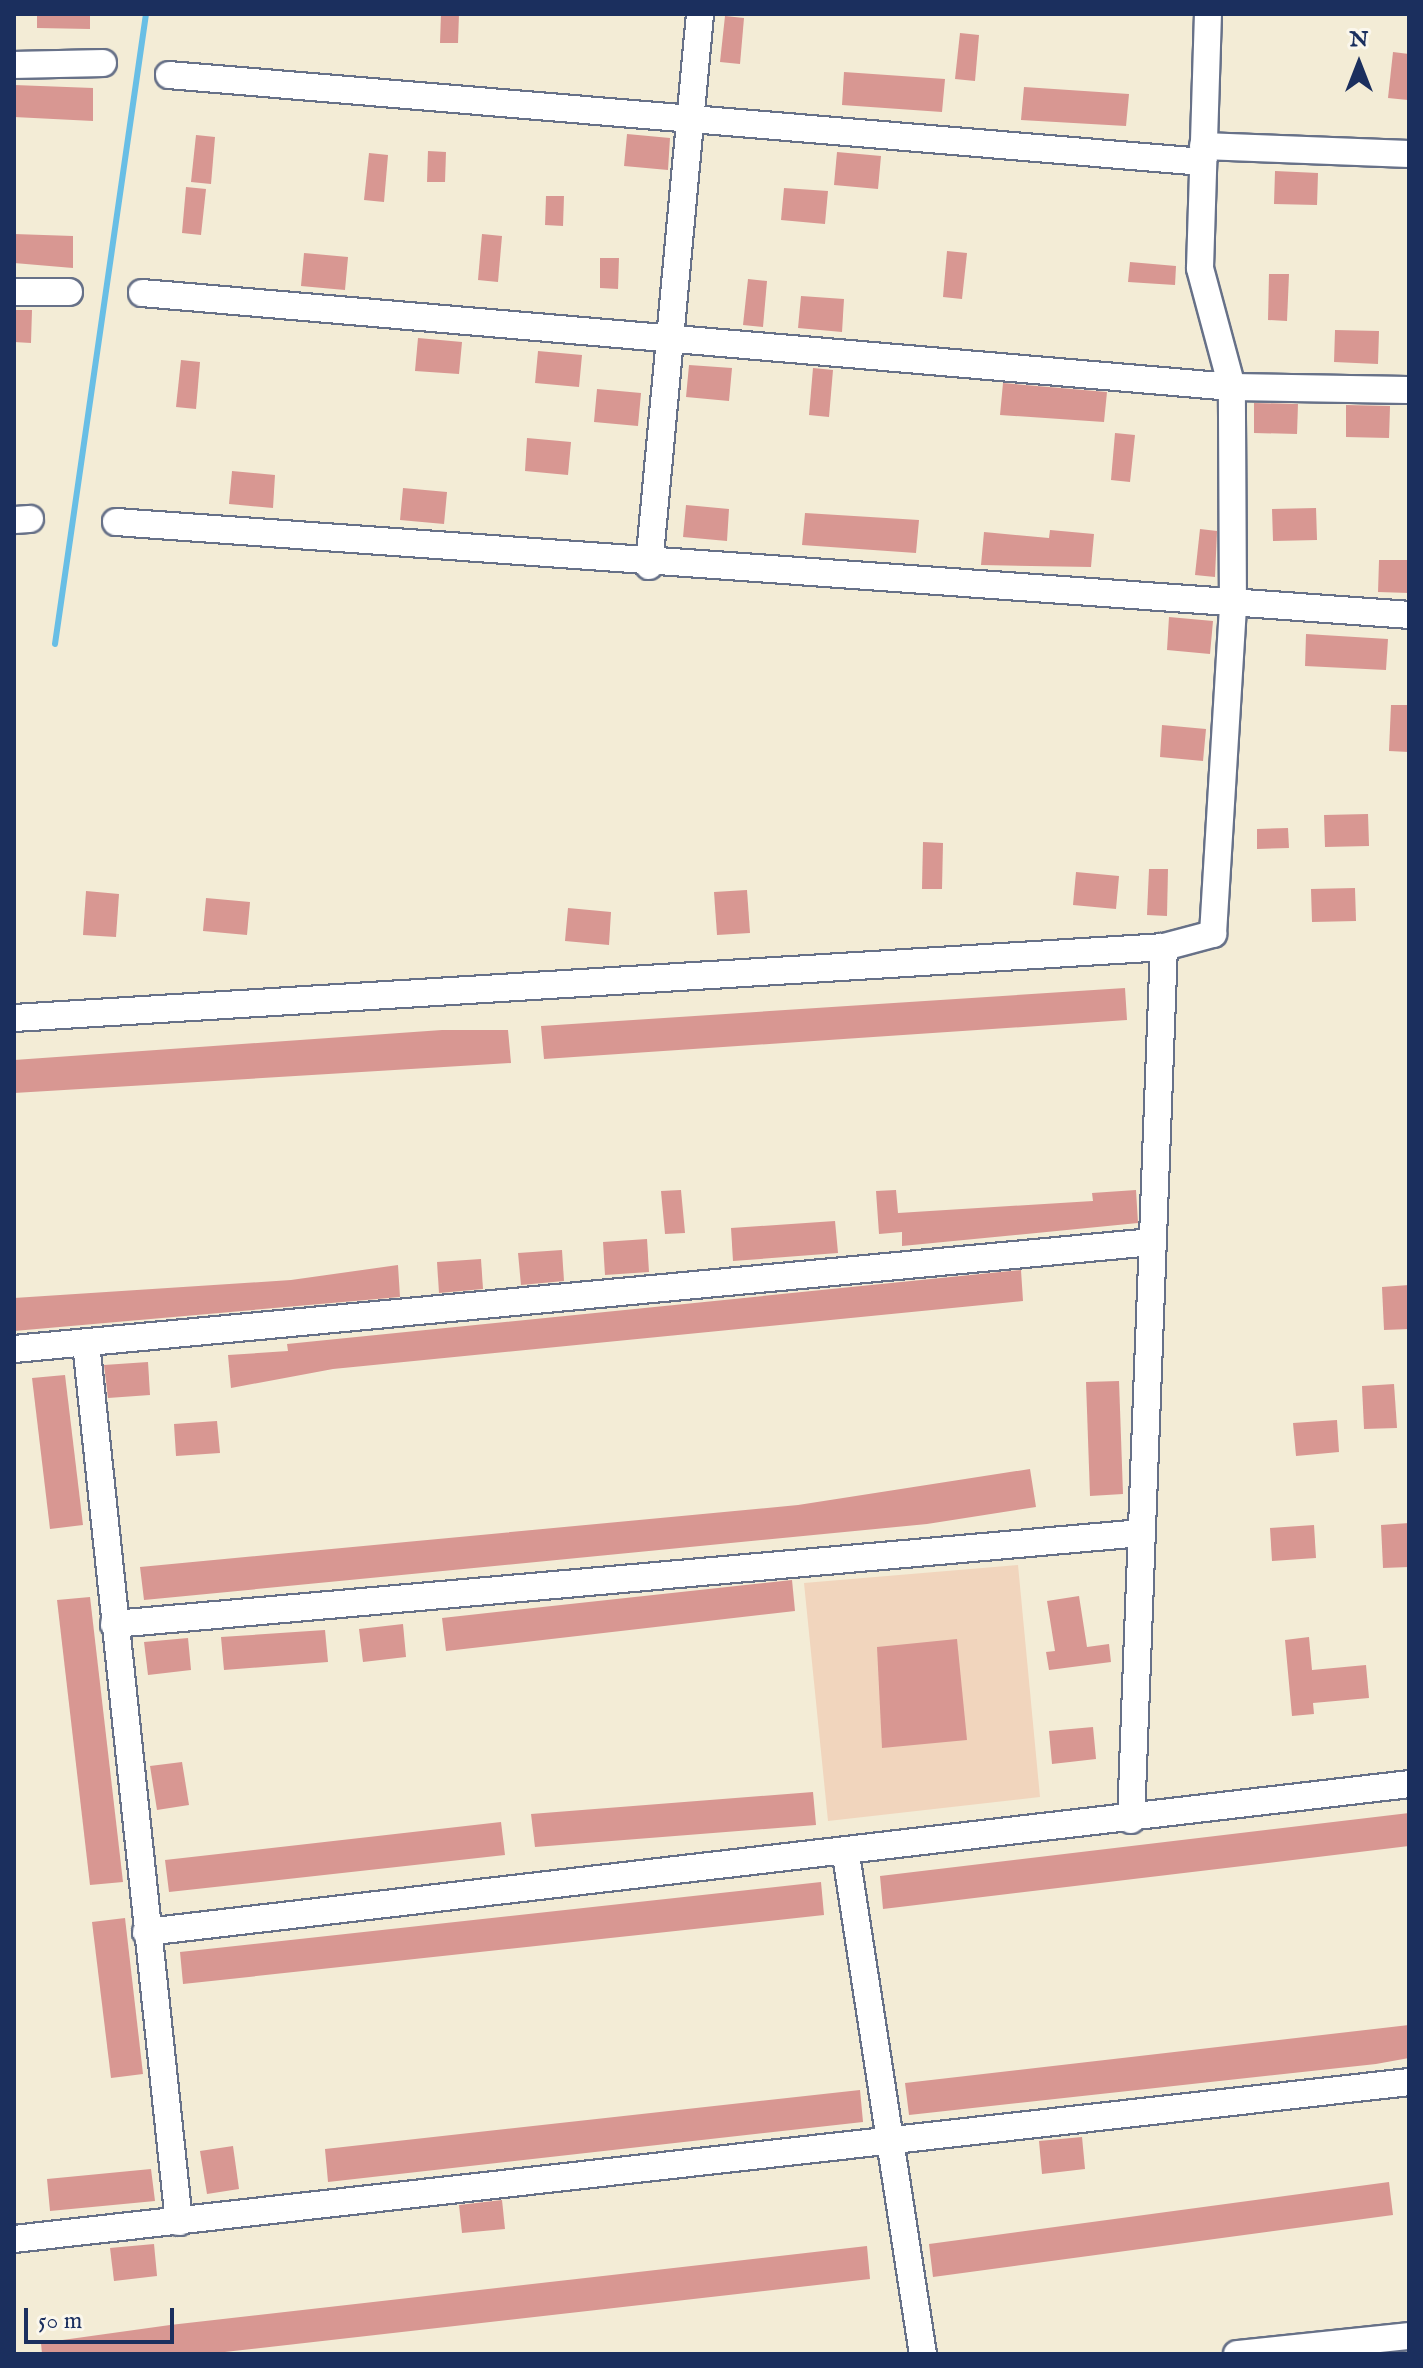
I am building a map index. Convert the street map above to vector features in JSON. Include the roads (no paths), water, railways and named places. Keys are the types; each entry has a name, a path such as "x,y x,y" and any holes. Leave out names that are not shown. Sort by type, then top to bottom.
{"street":[{"path":"649,566 700,14"},
{"path":"14,1018 1164,947 1213,934 1219,902 1233,608 1232,387 1200,268 1208,14"},
{"path":"14,65 103,63"},
{"path":"169,75 691,118 1203,154 1409,154"},
{"path":"14,292 69,292"},
{"path":"142,293 1232,387 1409,390"},
{"path":"116,522 649,566 1233,608 1409,615"},
{"path":"1131,1820 1164,947"},
{"path":"14,1349 1153,1242"},
{"path":"86,1343 179,2222"},
{"path":"114,1624 1142,1533"},
{"path":"146,1932 846,1855 1409,1784"},
{"path":"846,1855 923,2354"},
{"path":"14,2239 891,2143 1409,2082"},
{"path":"1237,2354 1409,2336"}],"waterway":[{"path":"55,644 146,14"}]}
